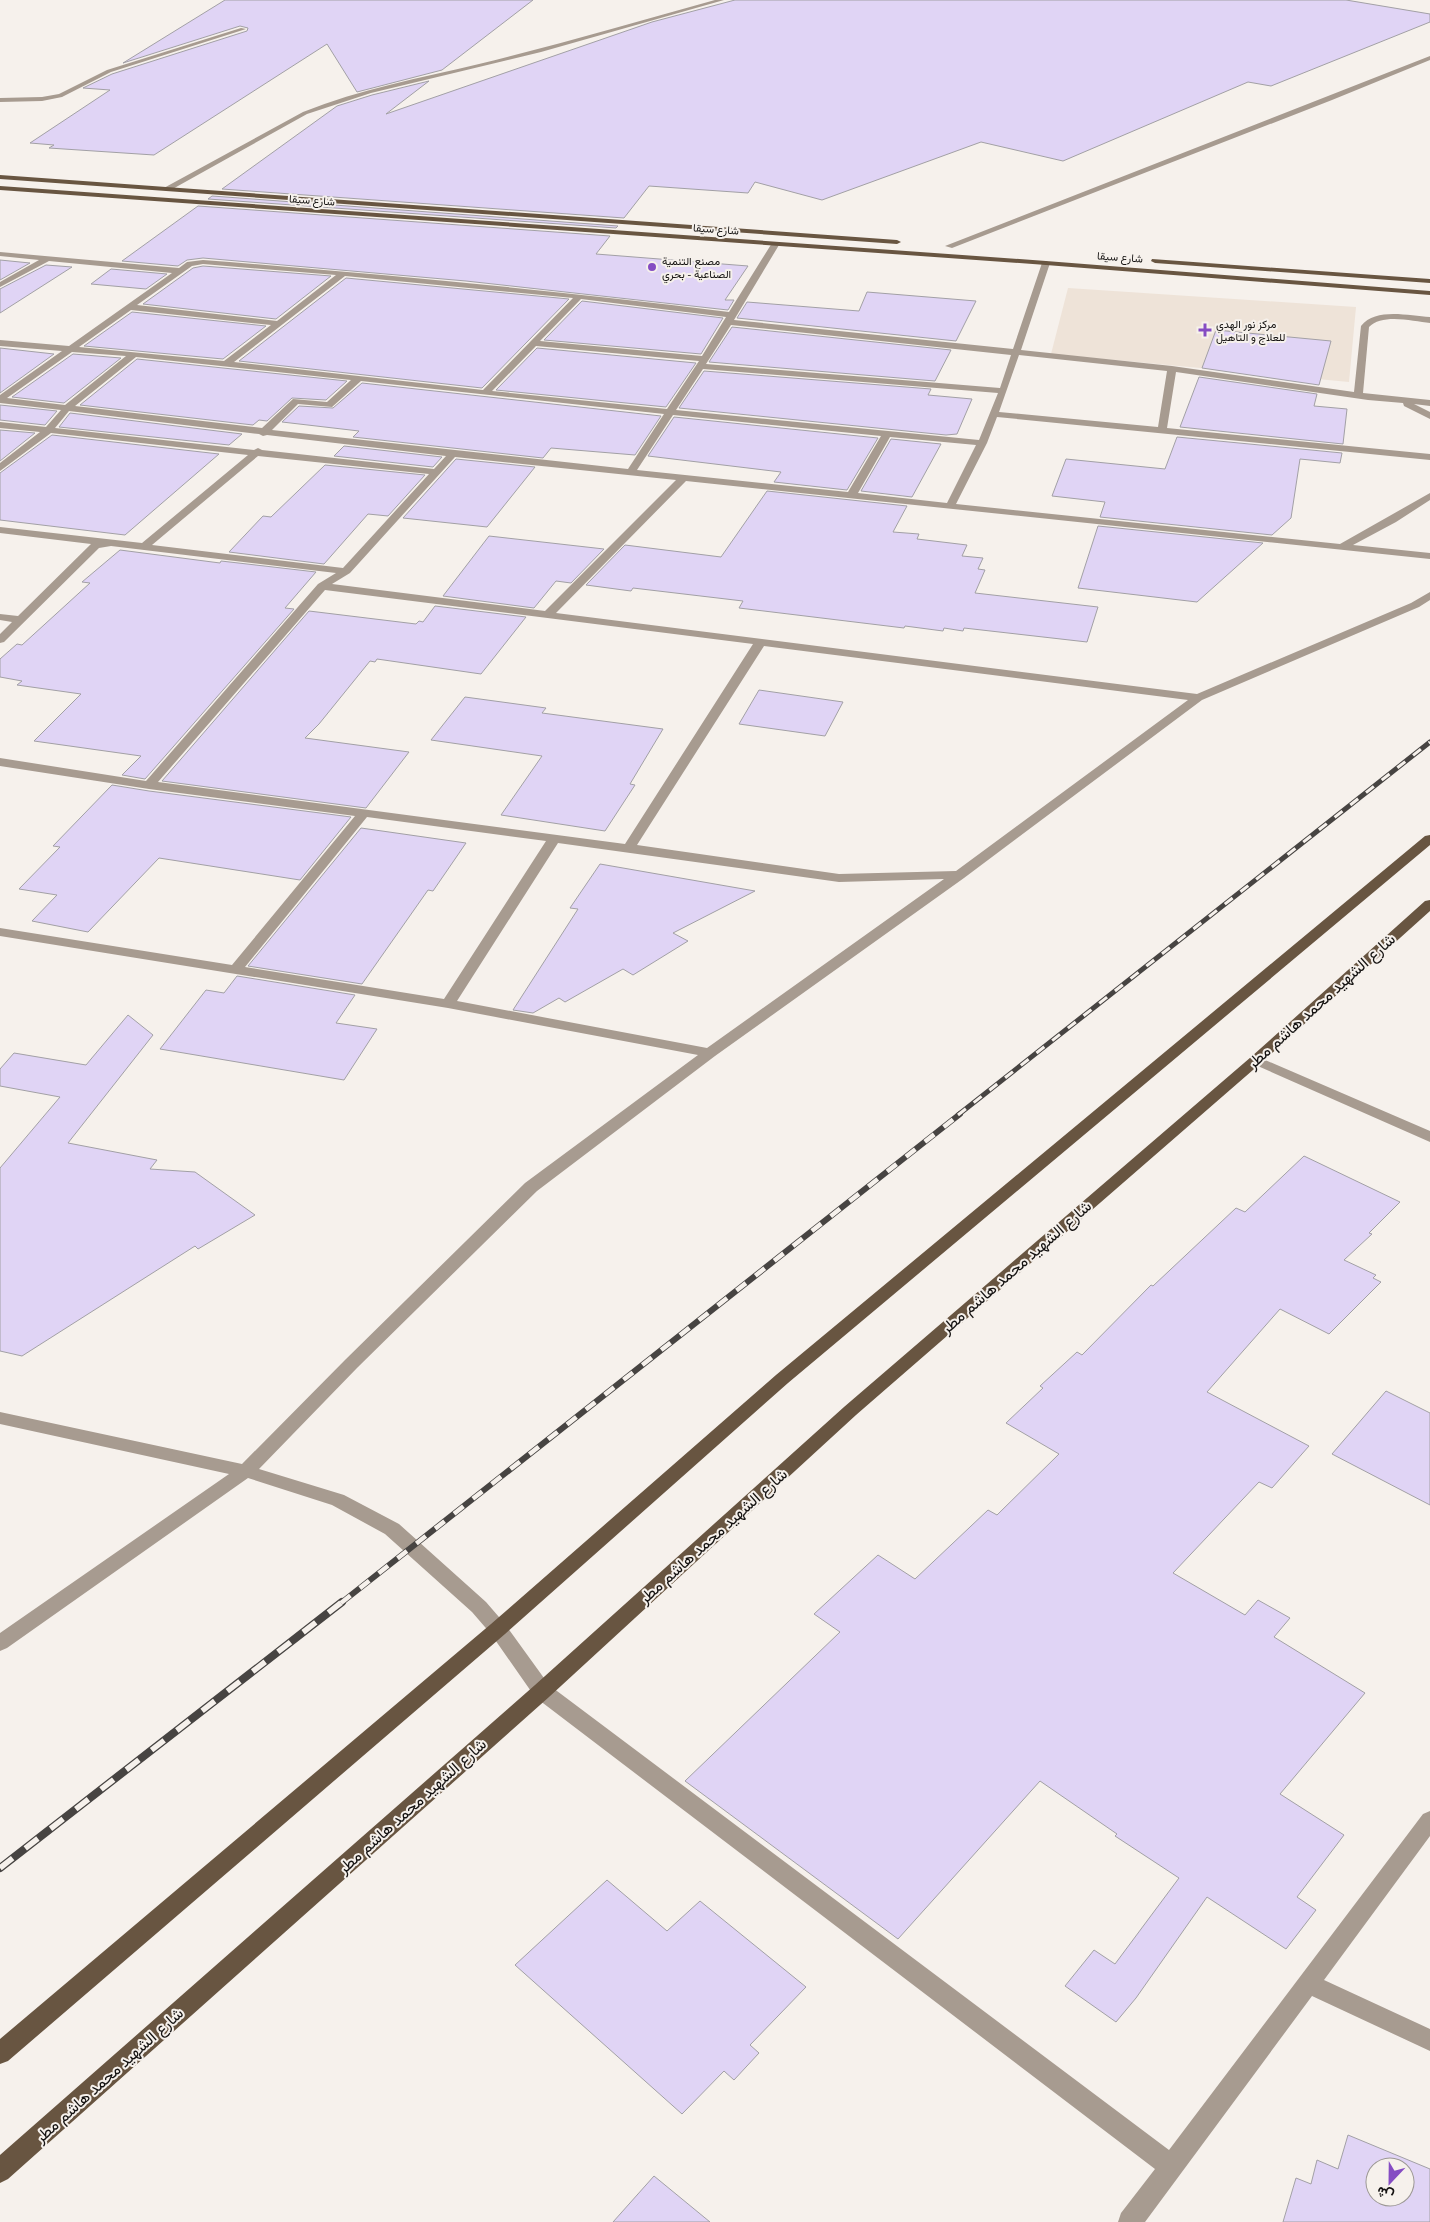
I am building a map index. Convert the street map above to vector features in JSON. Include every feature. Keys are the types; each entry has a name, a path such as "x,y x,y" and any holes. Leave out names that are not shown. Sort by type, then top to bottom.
{"main road":[{"name":"شارع سيقا","path":"0,177 909,243"},
{"name":"شارع سيقا","path":"0,188 1046,263 1430,293"},
{"path":"939,246 969,248"},
{"name":"شارع سيقا","path":"1148,260 1430,281"},
{"path":"0,2053 498,1629 782,1379 1430,839"},
{"name":"شارع الشهيد محمد هاشم مطر","path":"0,2171 542,1691 850,1411 1256,1060 1430,904"}],"street":[{"path":"166,188 305,113 328,103 538,51 721,0"},
{"path":"0,100 60,96 109,71 243,29"},
{"path":"949,246 1330,100 1430,58"},
{"path":"630,473 702,363 774,245"},
{"path":"0,254 180,271"},
{"path":"0,285 48,258"},
{"path":"0,399 69,348 190,264 203,262 344,273 579,296 730,318 1172,369 1405,402 1430,416"},
{"path":"950,506 982,443 1004,391 1046,263"},
{"path":"226,365 277,323 344,273"},
{"path":"486,392 579,296"},
{"path":"130,307 277,323"},
{"path":"1358,395 1365,326 1368,320 1380,317 1430,320"},
{"path":"0,343 134,354 670,412 982,443"},
{"path":"533,343 702,363 1004,391"},
{"path":"0,468 48,430 67,408 134,354"},
{"path":"1162,430 1172,369"},
{"path":"263,433 296,401 329,405 358,379"},
{"path":"1358,395 1430,403"},
{"path":"0,399 263,433 453,454 1430,556"},
{"path":"994,414 1430,457"},
{"path":"0,425 436,472"},
{"path":"852,496 887,433"},
{"path":"0,640 96,545 145,546 258,452"},
{"path":"149,784 322,586 346,571 453,454"},
{"path":"548,614 684,478"},
{"path":"1343,546 1392,520 1430,496"},
{"path":"0,530 346,571"},
{"path":"322,586 762,640 1198,698"},
{"path":"0,1643 246,1471 358,1357 531,1187 710,1053 960,875 1198,698 1415,605 1430,594"},
{"path":"0,617 20,620"},
{"path":"629,848 762,640"},
{"path":"0,762 839,878 960,875"},
{"path":"235,970 364,813"},
{"path":"448,1004 554,839"},
{"path":"0,946 6,933 448,1004 710,1053"},
{"path":"1256,1060 1430,1137"},
{"path":"0,1418 246,1471 338,1500 392,1529 479,1607 498,1629 542,1691 1171,2166"},
{"path":"1130,2222 1430,1820"},
{"path":"1308,1984 1430,2040"}],"shaded area":[{"name":"مركز نور الهدي للعلاج و التاهيل","path":"1068,288 1356,307 1349,382 1051,354"}],"building":[{"path":"225,0 533,0 442,70 357,92 327,44 154,155 49,148 54,145 30,143 110,90 83,88 112,74 247,31 248,28 240,26 123,63"},
{"path":"735,0 1346,0 1430,14 1430,22 1271,86 1248,82 1063,161 981,142 822,200 755,182 748,193 649,186 624,218 222,189 337,106 429,81 386,114 652,22"},
{"path":"212,196 618,226 616,228 208,199"},
{"path":"198,206 610,236 596,254 748,266 725,300 734,300 728,310 466,281 203,258 187,260 178,266 122,261"},
{"path":"0,260 30,263 0,280"},
{"path":"46,265 72,267 0,313 0,289"},
{"path":"203,266 331,276 276,319 143,304 193,268"},
{"path":"111,269 167,274 146,289 91,284"},
{"path":"346,278 569,299 482,388 239,361"},
{"path":"867,292 976,301 956,341 737,318 747,302 859,311"},
{"path":"582,301 723,318 701,354 544,340"},
{"path":"132,312 266,326 223,359 84,346"},
{"path":"732,327 951,350 935,381 709,362"},
{"path":"1216,330 1331,341 1319,385 1202,368"},
{"path":"0,348 54,354 0,393"},
{"path":"537,348 696,363 666,407 496,390"},
{"path":"73,354 121,358 64,403 12,397"},
{"path":"137,359 347,381 326,400 292,398 267,421 259,420 253,425 80,405"},
{"path":"704,371 931,389 928,395 972,399 957,434 946,435 679,408"},
{"path":"1199,377 1317,394 1314,406 1347,409 1343,444 1180,427"},
{"path":"362,383 661,416 635,455 551,448 543,458 353,437 359,431 282,422 299,406 333,408"},
{"path":"0,405 57,411 45,425 0,420"},
{"path":"70,413 242,434 229,445 59,427"},
{"path":"674,417 878,438 847,490 774,482 781,472 648,456"},
{"path":"0,430 35,433 0,461"},
{"path":"52,435 219,454 125,535 0,520 0,473"},
{"path":"1177,437 1342,453 1340,463 1300,459 1291,518 1272,535 1100,517 1105,502 1052,496 1066,459 1165,469"},
{"path":"891,439 941,444 912,497 861,491"},
{"path":"344,446 442,457 433,467 334,456"},
{"path":"456,459 535,467 487,527 403,518"},
{"path":"325,465 425,475 388,516 368,514 324,564 229,552 263,516 271,517"},
{"path":"767,491 907,506 893,532 919,534 917,539 967,545 962,556 983,558 978,569 985,570 975,593 1098,607 1087,642 964,628 963,631 944,628 943,631 905,626 904,628 739,608 743,601 633,588 631,591 586,585 625,545 721,557"},
{"path":"1098,526 1263,543 1197,602 1078,588"},
{"path":"489,536 604,549 571,583 556,581 534,608 443,596"},
{"path":"120,550 220,563 221,561 316,572 285,608 294,609 145,779 122,775 141,756 34,741 81,694 17,685 22,681 0,677 0,659 17,644 22,645 90,583 82,582"},
{"path":"435,606 526,617 481,674 377,659 375,662 370,661 319,724 305,738 409,752 366,808 162,781 309,611 416,624 419,621 423,622"},
{"path":"759,690 843,702 825,736 739,724"},
{"path":"465,697 546,708 542,713 663,729 630,784 635,785 605,831 501,815 542,756 431,740"},
{"path":"112,785 351,817 300,880 159,858 88,932 32,921 57,895 19,889 60,847 53,846"},
{"path":"361,828 466,843 433,891 428,890 362,984 248,966"},
{"path":"600,864 755,891 673,933 688,941 633,975 623,969 565,1002 559,998 533,1013 513,1010 578,909 570,908"},
{"path":"237,976 355,995 336,1023 377,1029 344,1080 160,1049 206,990 224,993"},
{"path":"128,1015 153,1035 68,1143 157,1160 150,1169 195,1172 255,1215 198,1249 195,1246 22,1356 0,1351 0,1168 60,1097 0,1086 0,1069 14,1053 86,1065"},
{"path":"1304,1156 1400,1202 1369,1233 1372,1234 1344,1260 1376,1275 1373,1278 1381,1282 1329,1334 1280,1309 1207,1392 1309,1446 1272,1488 1259,1482 1173,1573 1245,1615 1258,1600 1290,1618 1274,1637 1365,1693 1280,1794 1344,1835 1297,1897 1316,1910 1286,1949 1207,1897 1136,1998 1116,2022 1065,1986 1094,1950 1115,1964 1179,1878 1115,1836 1117,1834 1040,1781 898,1939 685,1781 840,1632 814,1614 878,1555 915,1579 988,1510 997,1515 1059,1454 1006,1423 1043,1388 1040,1386 1077,1352 1082,1355 1151,1285 1153,1286 1236,1208 1245,1212"},
{"path":"1386,1391 1430,1413 1430,1505 1332,1454"},
{"path":"607,1880 667,1931 700,1901 806,1987 750,2045 759,2053 734,2080 724,2071 682,2114 515,1965"},
{"path":"1348,2135 1401,2157 1365,2157 1365,2207 1415,2207 1415,2163 1430,2169 1430,2222 1283,2222 1296,2178 1311,2184 1317,2160 1338,2169"},
{"path":"654,2176 710,2222 613,2222"}],"railway":[{"path":"958,1115 1430,742"},
{"path":"341,1603 960,1114"},
{"path":"0,1868 342,1602"}],"place":[{"name":"مصنع التنمية الصناعية - بحري","path":"652,267"},
{"name":"مركز نور الهدي للعلاج و التاهيل","path":"1205,330"}]}
